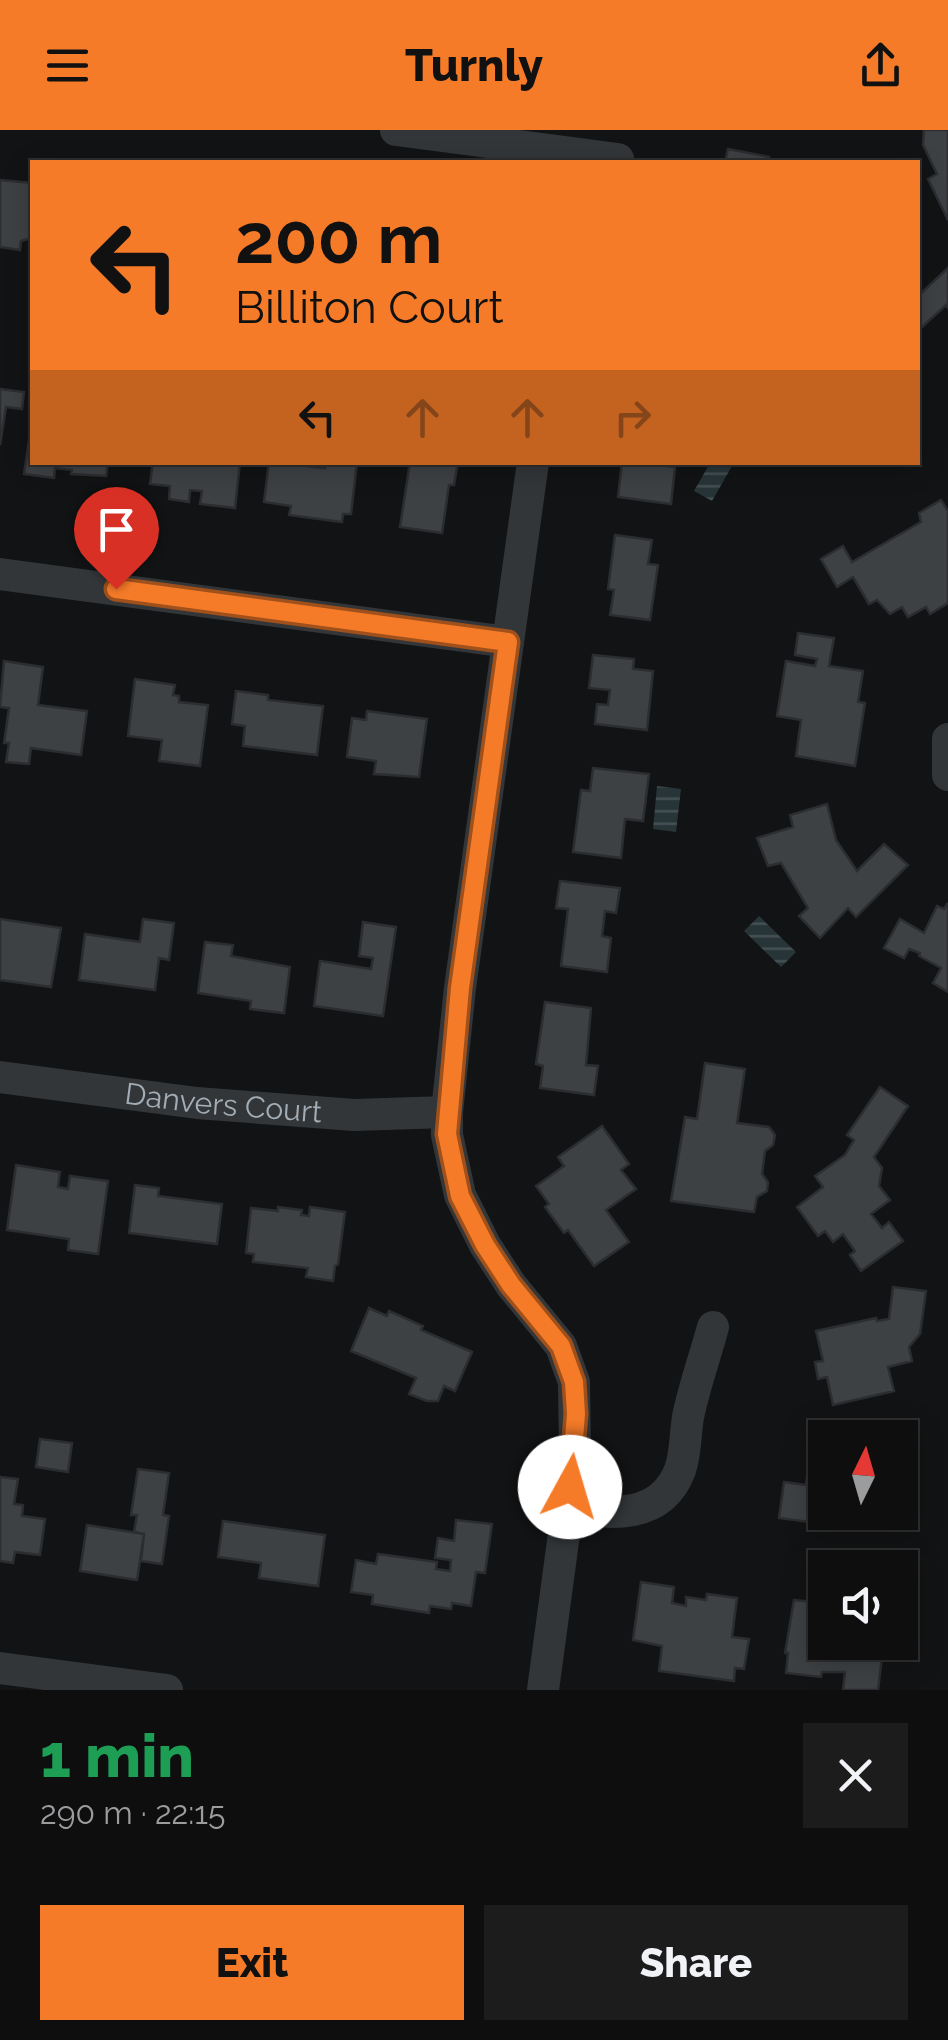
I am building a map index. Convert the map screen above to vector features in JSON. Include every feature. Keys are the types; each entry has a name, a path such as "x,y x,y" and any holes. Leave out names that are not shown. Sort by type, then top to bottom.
{"street":[{"path":"396,130 621,151"},
{"path":"533,465 446,1112 460,1196 511,1285 561,1346 574,1382 575,1452 542,1690"},
{"path":"0,574 508,642"},
{"path":"948,739 948,775"},
{"name":"Danvers Court","path":"0,1077 197,1103 354,1116 446,1112"},
{"path":"568,1508 626,1513 658,1501 669,1488 679,1472 689,1415 713,1327"},
{"path":"0,1668 167,1690"}],"shaded area":[{"path":"709,465 732,466 712,501 694,491"},
{"path":"657,786 681,789 676,832 653,829"},
{"path":"759,916 796,952 781,967 744,931"}],"building":[{"path":"924,130 948,130 948,220 928,179 937,174 923,145"},
{"path":"728,149 769,157 768,160 725,160"},
{"path":"0,180 30,183 30,239 21,241 20,250 0,247"},
{"path":"948,268 948,308 946,305 920,329 920,294"},
{"path":"0,389 24,392 22,409 6,407 0,445"},
{"path":"30,434 30,465 108,465 106,476 71,474 72,470 55,468 54,478 24,474"},
{"path":"153,465 240,465 235,508 200,504 202,491 190,490 189,502 169,499 170,486 150,484"},
{"path":"269,465 357,465 351,514 343,514 342,522 289,515 291,506 264,502"},
{"path":"410,465 457,465 454,485 449,485 442,533 400,527"},
{"path":"622,465 675,467 671,504 618,497"},
{"path":"941,500 948,511 948,603 930,614 926,607 908,617 902,607 890,614 877,600 869,604 853,577 837,587 821,559 843,546 852,562 921,522 919,513"},
{"path":"615,535 652,540 648,564 658,565 650,620 610,615 614,590 608,589"},
{"path":"798,633 834,638 829,666 863,671 858,702 865,703 855,766 796,756 801,720 777,716 786,661 815,666 817,659 795,655"},
{"path":"593,655 634,659 633,669 653,671 647,730 595,724 597,704 608,705 610,690 589,688"},
{"path":"4,661 43,667 38,705 87,711 81,755 31,748 29,764 6,762 9,743 4,743 9,708 0,707"},
{"path":"135,679 175,685 173,695 179,696 179,702 208,705 200,766 159,761 162,740 128,736"},
{"path":"236,691 268,695 268,700 323,706 317,755 243,746 245,726 232,724"},
{"path":"367,711 427,719 419,777 374,774 376,761 347,757 352,718 366,720"},
{"path":"593,768 649,774 643,821 625,819 621,858 573,852 581,790 590,791"},
{"path":"827,804 836,840 857,871 884,844 908,865 856,917 848,908 820,938 799,916 808,908 781,863 768,866 757,838 793,827 790,815"},
{"path":"560,881 620,888 616,913 605,911 602,936 611,938 607,972 561,966 568,909 556,908"},
{"path":"947,904 948,992 933,983 941,968 919,956 920,953 909,949 904,958 884,948 900,919 924,933 937,906 944,909"},
{"path":"0,919 61,928 51,987 0,980"},
{"path":"143,919 174,923 169,960 159,958 155,990 79,980 85,934 140,942"},
{"path":"363,922 396,927 383,1016 314,1006 320,961 371,969 373,958 359,956"},
{"path":"205,942 233,945 231,956 290,967 284,1013 250,1009 251,1001 198,993"},
{"path":"545,1002 591,1008 586,1065 598,1066 594,1095 540,1088 543,1066 536,1064"},
{"path":"705,1063 745,1069 737,1123 769,1127 775,1135 773,1145 765,1151 762,1174 768,1182 767,1191 757,1197 754,1212 671,1201 685,1117 697,1119"},
{"path":"880,1087 908,1106 874,1157 882,1168 879,1186 890,1200 871,1214 882,1228 889,1222 903,1241 861,1271 850,1255 855,1251 843,1234 833,1242 825,1231 818,1236 797,1207 823,1187 815,1176 845,1155 854,1140 847,1135"},
{"path":"602,1126 629,1164 621,1170 636,1189 606,1210 629,1242 594,1266 545,1207 549,1204 536,1186 564,1166 558,1157"},
{"path":"16,1165 60,1172 58,1187 68,1189 70,1176 108,1181 98,1254 68,1250 69,1239 7,1230"},
{"path":"135,1185 159,1188 158,1196 222,1204 217,1244 129,1233"},
{"path":"278,1207 302,1210 301,1215 309,1216 310,1207 345,1212 333,1281 306,1277 308,1268 253,1262 254,1254 246,1253 251,1208 278,1211"},
{"path":"893,1287 926,1291 920,1334 909,1347 912,1361 888,1367 894,1391 833,1405 827,1377 818,1379 815,1362 823,1361 816,1331 876,1318 889,1319"},
{"path":"369,1308 387,1316 389,1311 472,1352 455,1391 444,1386 438,1401 427,1401 409,1394 416,1378 351,1351"},
{"path":"40,1439 72,1443 68,1472 36,1467"},
{"path":"138,1469 169,1473 163,1515 169,1516 162,1564 141,1561 144,1534 134,1532 137,1515 131,1515"},
{"path":"808,1470 808,1522 779,1518 784,1482 806,1485"},
{"path":"0,1477 18,1479 14,1504 23,1505 22,1516 45,1519 40,1555 15,1552 13,1563 0,1561"},
{"path":"456,1520 492,1524 485,1573 476,1572 471,1606 430,1606 429,1613 372,1604 373,1595 351,1592 356,1560 376,1564 378,1554 437,1562 436,1569 450,1571 451,1560 435,1558 438,1538 454,1541"},
{"path":"223,1521 325,1535 318,1586 259,1578 261,1563 218,1557"},
{"path":"87,1525 144,1534 137,1580 80,1571"},
{"path":"641,1582 674,1587 672,1603 686,1606 686,1597 706,1600 707,1594 737,1598 732,1637 749,1639 744,1669 735,1668 734,1681 659,1671 662,1646 633,1640"},
{"path":"794,1600 808,1601 808,1660 882,1660 878,1690 843,1690 845,1672 822,1672 821,1677 786,1673 785,1653"}],"route":[{"path":"116,589 508,642 460,988 447,1134 460,1196 485,1245 511,1285 561,1346 574,1382 575,1452 570,1487"}]}
